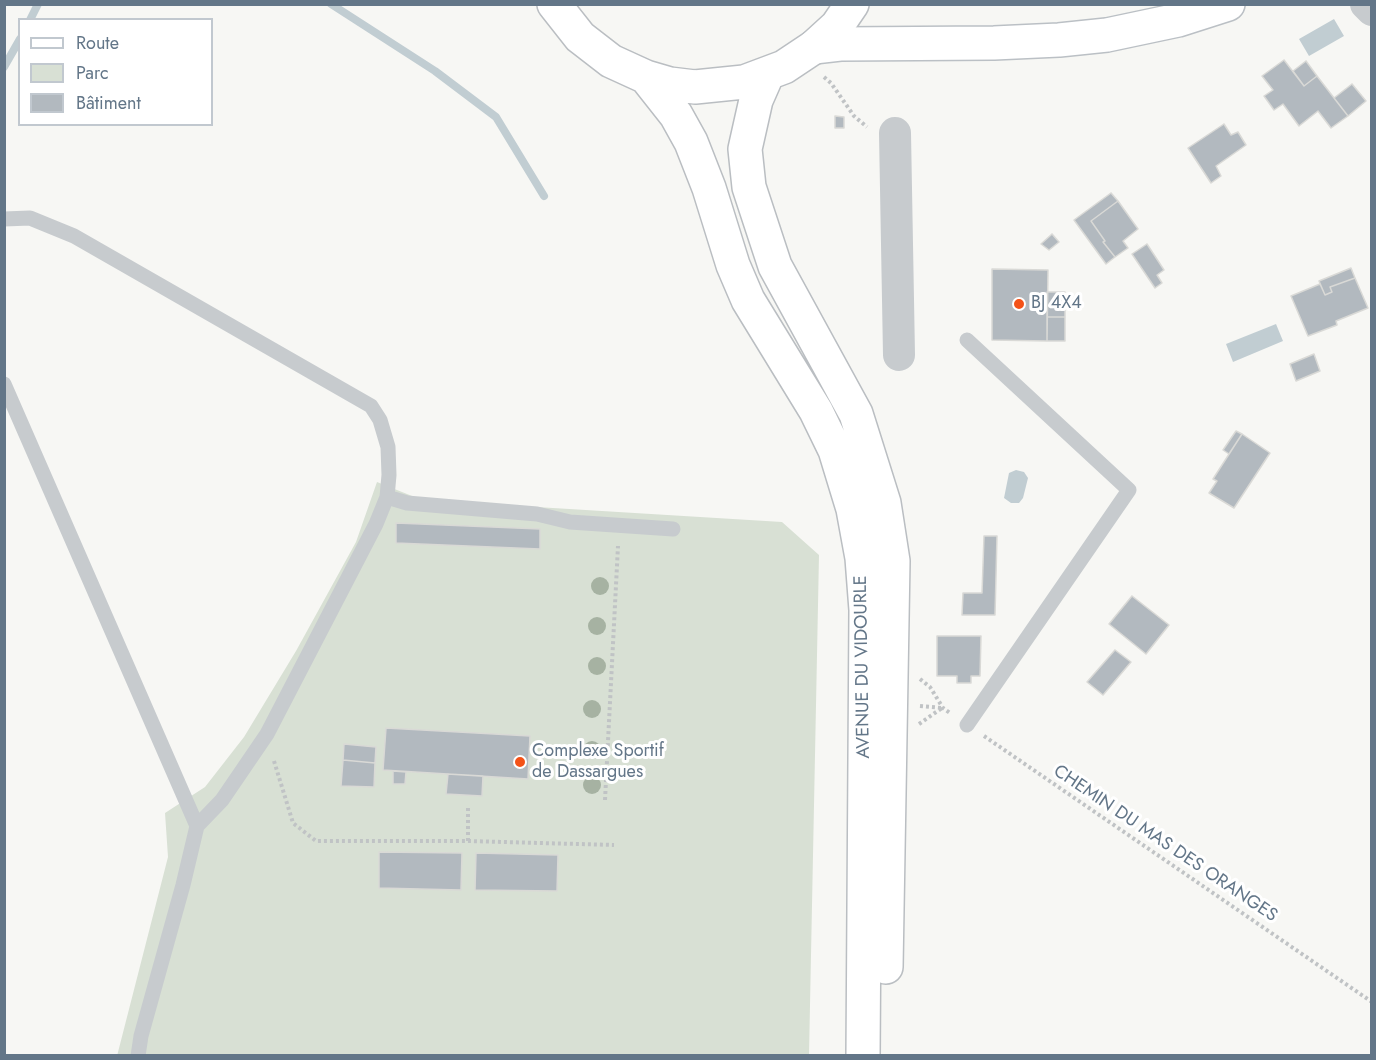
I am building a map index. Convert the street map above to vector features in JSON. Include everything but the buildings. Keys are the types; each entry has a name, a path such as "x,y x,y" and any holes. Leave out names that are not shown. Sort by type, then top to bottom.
{"main road":[{"path":"554,4 580,37 611,61 646,77 670,84 695,87 735,83 767,75 806,53 837,26 852,4"},
{"path":"806,53 840,44 994,43 1107,35 1178,20 1228,4"},
{"name":"AVENUE DU VIDOURLE","path":"767,75 756,100 745,149 749,187 775,266 856,414 884,503 893,561 884,1056"},
{"name":"AVENUE DU VIDOURLE","path":"646,77 676,115 691,142 709,188 733,265 748,300 816,411 835,450 853,509 862,558 866,610 863,1056"}],"street":[{"path":"1366,4 1371,10"},
{"path":"895,140 899,355"}],"lane":[{"path":"4,219 30,218 74,236 371,406 380,420 388,447 387,498 376,524 267,735 222,800 197,826 141,1036 138,1056"},
{"path":"967,340 1129,490 967,725"},
{"path":"4,384 197,826"},
{"path":"387,498 407,504 537,514 570,522 673,529"}],"path":[{"path":"806,53 831,82 854,116 895,140"},
{"path":"604,800 620,525"},
{"name":"CHEMIN DU MAS DES ORANGES","path":"943,708 1371,1002"},
{"path":"267,735 285,803 293,822 316,841 468,841 614,845"},
{"path":"468,806 468,841"}],"green space":[{"name":"Complexe Sportif de Dassargues","path":"377,482 422,500 782,522 819,555 809,1055 117,1056 168,857 165,813 205,787 244,737 296,651 356,542"}],"shaded area":[{"path":"1334,19 1344,36 1309,56 1299,39"},
{"path":"1276,324 1283,341 1233,362 1226,344"},
{"path":"1016,470 1024,472 1028,478 1023,498 1019,503 1011,503 1004,498 1009,473"}],"waterway":[{"path":"31,18 38,4"},
{"path":"331,4 435,71 496,117 544,196"},
{"path":"4,67 18,42"}],"place":[{"name":"BJ 4X4","path":"1019,304"},
{"name":"Complexe Sportif de Dassargues","path":"520,762"}]}
